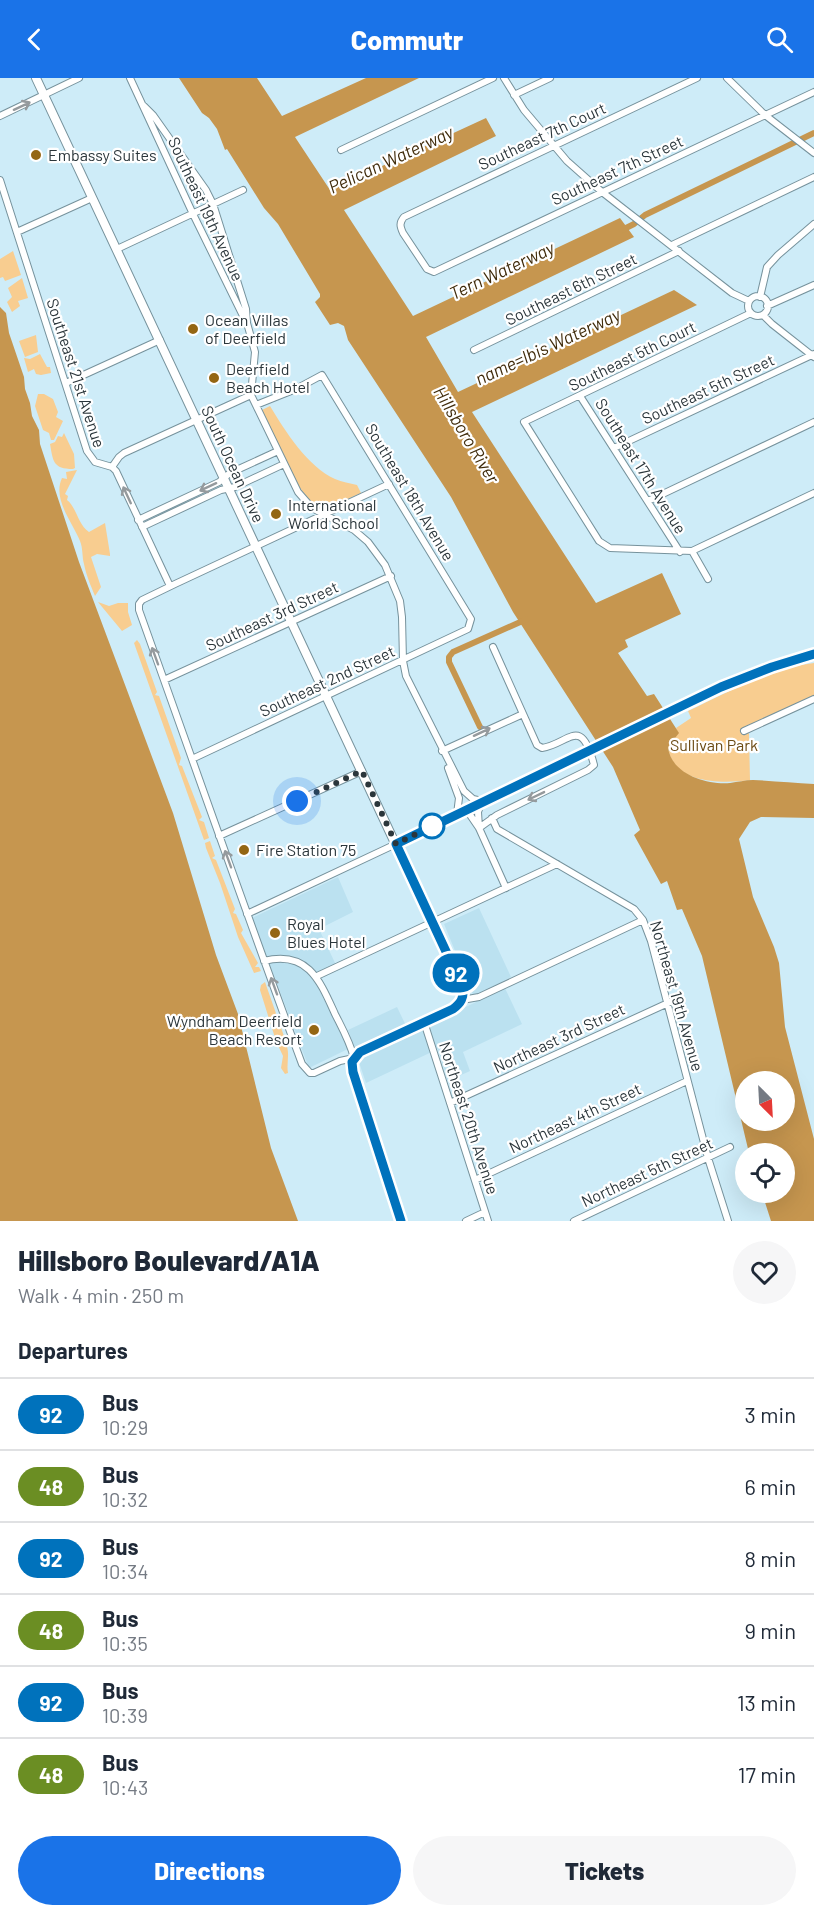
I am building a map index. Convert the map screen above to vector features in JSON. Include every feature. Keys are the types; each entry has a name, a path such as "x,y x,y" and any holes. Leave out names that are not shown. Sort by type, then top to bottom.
{"main road":[{"name":"South Ocean Drive","path":"36,78 433,923 463,988 462,1000"},
{"path":"396,844 684,704 754,673 813,655"},
{"path":"401,1221 353,1072 352,1062 360,1052 453,1009 462,1000"}],"street":[{"path":"0,116 79,78"},
{"name":"Southeast 19th Avenue","path":"130,78 144,106 147,118 247,323"},
{"path":"341,150 494,78"},
{"path":"504,78 514,95 553,146 602,192 645,223 732,293 749,301"},
{"path":"514,95 550,78"},
{"name":"Southeast 7th Court","path":"431,272 400,227 400,221 404,217 698,78"},
{"path":"727,78 765,115 814,153"},
{"name":"Southeast 7th Street","path":"431,272 814,92"},
{"name":"Southeast 19th Avenue","path":"144,106 153,115 206,190 213,204 246,309 247,323 255,352 251,395"},
{"path":"672,245 814,177"},
{"name":"Southeast 21st Avenue","path":"0,180 91,460 112,467 170,586"},
{"path":"117,249 243,190"},
{"path":"17,232 92,198"},
{"path":"760,297 768,267 778,255 814,224"},
{"name":"Southeast 6th Street","path":"474,350 679,251"},
{"path":"763,315 767,306 814,285"},
{"path":"749,301 760,297 767,306"},
{"path":"749,301 751,313 758,316 763,315"},
{"name":"Southeast 5th Court","path":"680,552 610,548 603,545 524,422 751,313"},
{"path":"763,315 813,355"},
{"path":"66,384 160,340"},
{"name":"Southeast 5th Street","path":"614,448 813,355"},
{"name":"Southeast 18th Avenue","path":"256,405 296,389 321,375 471,619 471,624"},
{"path":"112,467 118,457 124,453 251,395 298,492 312,508 354,530 368,542 391,576 400,601 406,676 464,791 473,799 482,801 478,812 479,828"},
{"name":"Southeast 17th Avenue","path":"580,396 680,552"},
{"path":"648,501 814,422"},
{"path":"138,519 219,482 278,450"},
{"path":"142,527 284,464"},
{"path":"264,961 280,959 299,962 317,976 354,1058 310,1073 302,1064 264,961 248,914 219,836 139,610 139,604 142,600 170,586 389,484"},
{"path":"680,552 692,551 814,493"},
{"name":"Southeast 17th Avenue","path":"692,551 708,579"},
{"name":"Southeast 3rd Street","path":"164,680 391,576"},
{"name":"Southeast 2nd Street","path":"192,759 403,661 468,629 471,624"},
{"path":"479,828 492,818 594,765 584,740 579,736 569,735 548,747 542,748 537,745 494,647"},
{"path":"744,731 814,699"},
{"path":"442,751 523,714"},
{"path":"442,751 459,798 457,814"},
{"path":"219,836 362,771"},
{"path":"466,809 479,828 506,888"},
{"name":"Northeast 19th Avenue","path":"492,818 497,829 634,909 643,920 651,941 708,1158 728,1221"},
{"path":"248,914 396,844"},
{"path":"317,976 557,864"},
{"path":"462,1000 479,997 643,920"},
{"name":"Northeast 3rd Street","path":"450,1103 679,998"},
{"name":"Northeast 20th Avenue","path":"424,1022 488,1221"},
{"name":"Northeast 4th Street","path":"475,1180 687,1081"},
{"name":"Northeast 5th Street","path":"574,1221 730,1147"},
{"path":"466,1221 485,1212"}],"shaded area":[{"path":"338,877 353,912 319,929 336,965 313,977 348,1049 309,1068 252,918"},
{"path":"479,908 511,977 502,982 522,1024 463,1052 470,1071 448,1081 438,1049 366,1083 348,1030 397,1007 410,1034 476,1002 444,924"}],"green space":[{"path":"13,251 21,275 5,281 3,277 0,278 0,259"},
{"path":"22,278 28,298 18,301 20,306 12,312 7,302 12,297 8,288"},
{"path":"36,335 38,352 25,357 19,341"},
{"path":"40,354 47,367 50,367 51,373 36,374 34,369 28,372 24,358 30,359"},
{"path":"38,394 44,394 53,399 58,412 56,417 63,421 54,440 51,440 49,433 43,430 35,406"},
{"path":"270,406 290,437 316,466 335,479 357,485 361,493 323,510 313,503 295,480 273,435 262,410"},
{"path":"64,433 74,454 75,468 73,469 58,466 52,455 50,444 55,442 58,436 62,437"},
{"path":"77,470 65,494 68,496 67,500 82,525 89,532 105,523 110,554 110,556 97,554 91,557 101,587 95,596 85,568 81,544 61,502 62,478 67,479 66,472"},
{"path":"98,602 109,606 128,603 132,625 122,631"},
{"path":"137,640 157,692 155,695 159,696 181,758 179,765 182,766 202,817 199,820 204,822 209,838 204,840 134,643"},
{"name":"Sullivan Park","path":"814,663 814,696 746,727 749,734 750,780 726,782 700,779 688,775 672,759 668,747 678,733 676,728 691,718 688,711 765,675"},
{"path":"210,841 215,856 212,858 216,860 235,909 233,913 236,914 243,930 241,933 258,963 255,967 259,967 261,971 254,973 238,937 206,848 205,843"},
{"path":"265,982 285,1039 282,1041 285,1042 288,1050 288,1073 285,1074 281,1068 283,1056 260,990 261,985"}],"water":[{"name":"Hillsboro River","path":"179,78 257,78 282,116 366,78 419,78 295,137 330,190 486,118 496,136 344,210 413,316 620,218 634,237 426,337 458,392 674,290 697,305 472,412 596,603 662,573 681,614 625,640 628,647 618,653 647,696 654,694 679,733 668,747 676,764 691,776 711,782 730,783 753,780 814,784 814,818 761,817 750,822 739,839 753,897 779,963 785,1027 814,1139 814,1221 771,1221 765,1203 795,1203 795,1143 747,1143 744,1131 795,1131 795,1071 735,1071 735,1094 702,956 682,909 677,910 667,881 661,884 634,835 640,830 613,767 513,612 451,497 348,340 344,326 338,323 330,325 315,302 320,294 278,224 264,208 227,149 225,150 217,129 202,113"},
{"path":"0,307 6,313 9,333 24,377 32,416 39,430 40,444 79,562 173,813 216,955 238,1014 271,1148 298,1221 0,1221"}],"waterway":[{"path":"622,230 645,215 814,133"},
{"path":"480,727 449,662 449,657 453,652 527,619"}],"bus line":[{"name":"92","path":"401,1221 352,1069 352,1062 360,1052 453,1009 462,1000 464,994 396,844 721,687 754,673 814,654"}],"place":[{"name":"Embassy Suites","path":"36,155"},
{"name":"Ocean Villas of Deerfield","path":"193,329"},
{"name":"Deerfield Beach Hotel","path":"214,378"},
{"name":"International World School","path":"276,514"},
{"name":"Fire Station 75","path":"244,850"},
{"name":"Royal Blues Hotel","path":"275,933"},
{"name":"Wyndham Deerfield Beach Resort","path":"314,1030"}],"route":[{"path":"297,801 362,771 396,844 436,824 432,826"}],"water label":[{"name":"Pelican Waterway","path":"391,160"},
{"name":"Tern Waterway","path":"502,271"},
{"name":"name=Ibis Waterway","path":"548,347"}]}
